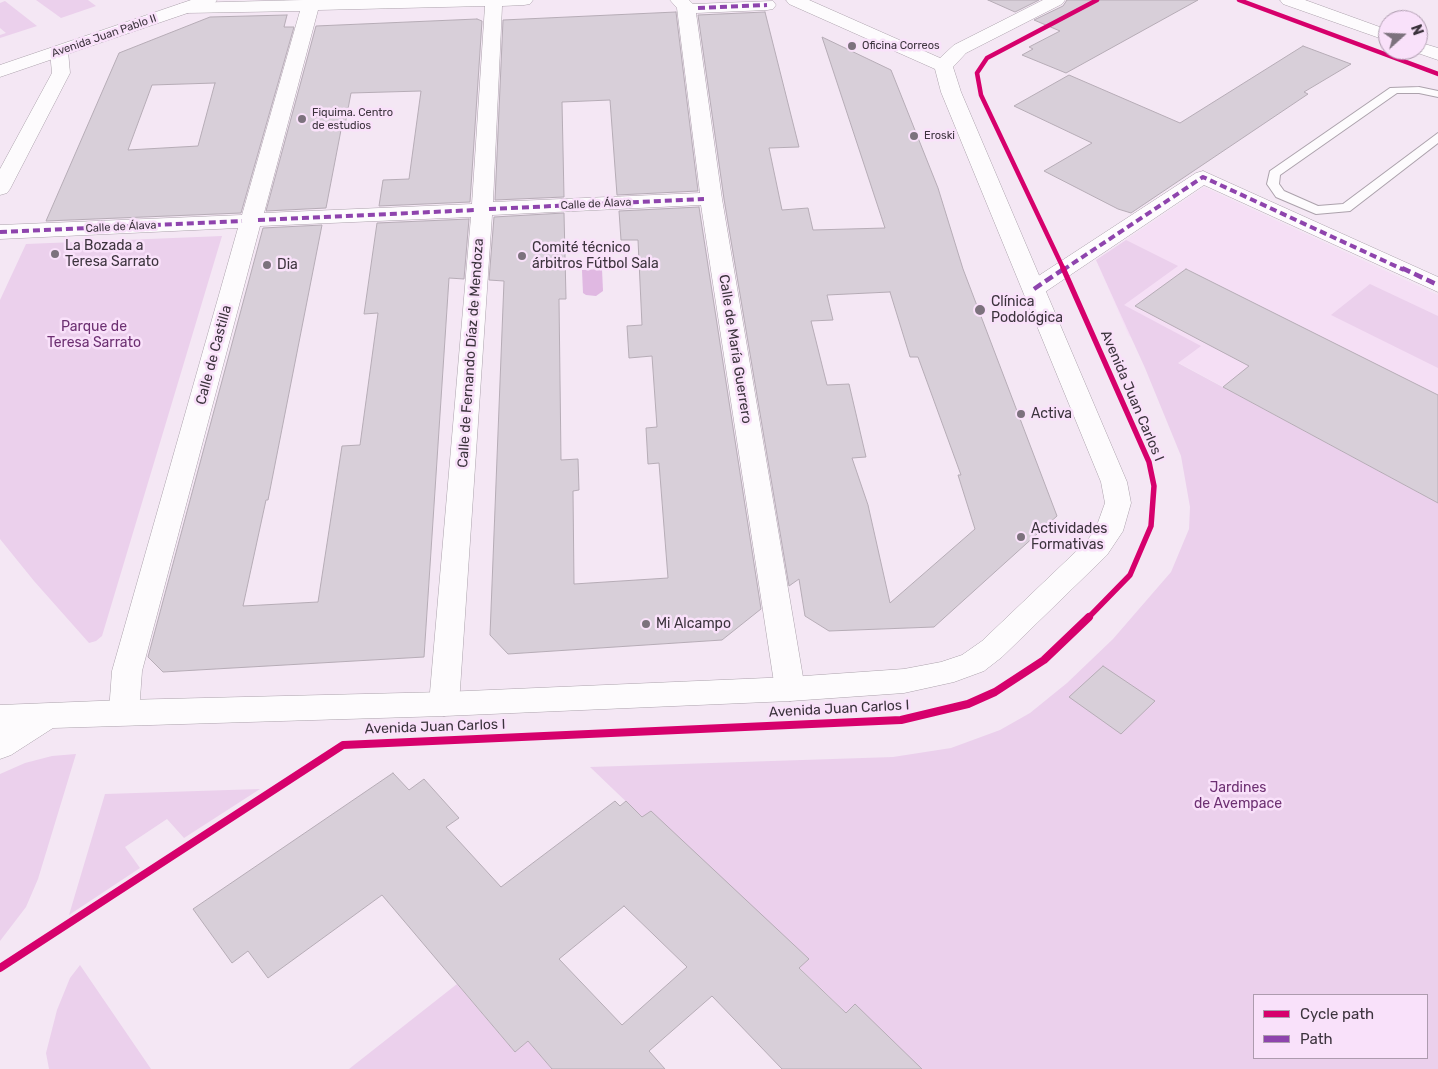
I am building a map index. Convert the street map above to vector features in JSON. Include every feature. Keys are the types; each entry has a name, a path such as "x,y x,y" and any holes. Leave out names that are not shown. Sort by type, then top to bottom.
{"street":[{"name":"Avenida Juan Pablo II","path":"0,71 208,0"},
{"path":"185,8 311,3 524,0"},
{"path":"795,0 943,66 969,44 1056,0"},
{"path":"1289,0 1378,32"},
{"name":"Calle de Fernando Díaz de Mendoza","path":"444,704 482,209 494,1"},
{"name":"Calle de Castilla","path":"124,712 127,671 311,3"},
{"path":"688,5 767,5"},
{"name":"Calle de María Guerrero","path":"688,5 711,199 790,690"},
{"path":"0,190 61,73 59,51"},
{"name":"Avenida Juan Carlos I","path":"0,718 124,712 444,704 790,690 904,681 943,674 973,663 992,649 1097,548 1109,531 1118,503 1114,482 951,92 943,66"},
{"path":"1034,289 1202,177 1438,285"},
{"name":"Calle de Álava","path":"0,232 704,199"},
{"path":"0,746 46,716"}],"lane":[{"path":"1438,94 1419,90 1394,90 1274,174 1272,184 1280,194 1316,210 1346,208 1438,137"}],"shaded area":[{"path":"1204,187 1438,295 1438,503 1129,336 1096,260"},
{"path":"602,269 603,291 596,296 583,293 582,270"}],"green space":[{"path":"36,0 88,0 96,6 61,18"},
{"path":"5,1 37,26 0,38 0,35 6,33 0,28 0,3"},
{"name":"Parque de Teresa Sarrato","path":"222,236 102,636 96,641 89,643 0,539 0,300 26,244"},
{"name":"Jardines de Avempace","path":"1126,240 1178,266 1124,305 1201,346 1178,363 1438,503 1438,1069 905,1069 590,767 893,757 951,748 1000,730 1030,713 1067,683 1113,639 1171,572 1189,529 1190,507 1181,456 1145,368 1096,260"},
{"path":"1370,284 1438,316 1438,368 1331,315"},
{"path":"76,754 38,879 26,907 0,941 0,774 25,763 52,756"},
{"path":"260,789 184,838 167,819 125,847 140,868 69,915 105,794"},
{"path":"80,965 151,1069 49,1069 46,1053 57,1010 70,978"},
{"path":"457,984 515,1052 528,1041 552,1069 349,1069"}],"building":[{"path":"988,0 1039,0 1015,12"},
{"path":"1067,0 1198,0 1066,73 1022,55 1033,49 1029,47 1060,31 1034,20 1063,6"},
{"path":"676,12 698,191 617,195 610,100 562,102 564,197 495,200 503,20"},
{"path":"765,12 799,147 769,148 782,210 808,208 813,230 885,228 822,37 891,70 938,188 963,269 1057,516 934,627 829,631 805,616 799,579 789,586 724,199 698,15","holes":["890,292 910,357 918,357 961,475 958,475 975,529 890,603 868,505 852,458 866,457 849,384 827,385 811,321 833,320 827,295"]},
{"path":"287,15 284,27 294,27 241,213 46,221 119,53 210,17","holes":["215,83 198,146 128,150 152,85"]},
{"path":"477,19 482,21 470,202 379,206 383,180 409,179 421,91 351,93 344,130 341,130 326,208 266,211 316,26"},
{"path":"1303,46 1351,64 1304,92 1308,94 1131,213 1118,209 1044,171 1092,143 1014,106 1069,75 1180,123"},
{"path":"699,207 761,609 722,640 508,654 490,635 504,281 489,280 494,217 564,213 566,299 559,299 561,460 578,459 579,490 573,491 574,584 668,578 659,463 648,464 646,428 657,427 652,356 629,358 627,326 642,325 638,240 621,240 619,211"},
{"path":"469,219 464,279 449,278 424,657 163,672 148,657 263,228 322,225 268,500 266,500 243,606 318,602 342,446 360,445 378,313 364,314 377,223"},
{"path":"1186,269 1438,395 1438,503 1223,387 1249,366 1135,306"},
{"path":"1103,666 1155,701 1121,734 1069,697"},
{"path":"393,773 409,790 424,779 459,818 446,827 501,887 615,801 620,806 626,801 642,817 651,811 809,959 799,968 846,1013 855,1004 922,1069 782,1069 712,996 649,1051 665,1069 552,1069 528,1041 515,1052 382,895 268,978 248,951 232,963 193,909","holes":["624,906 687,967 622,1025 559,959"]}],"marked path":[{"path":"698,8 767,5"},
{"path":"1034,289 1203,177 1438,285"},
{"path":"489,209 704,199"},
{"path":"258,220 476,210"},
{"path":"0,232 242,221"}],"cycle path":[{"path":"0,968 343,745 901,720 968,704 995,692 1044,660 1116,591 1130,575 1151,526 1154,486 1149,462 1064,270 981,95 977,73 987,58 1097,0"},
{"path":"1239,0 1438,74"}],"place":[{"name":"Oficina Correos","path":"852,46"},
{"name":"Fiquima. Centro de estudios","path":"302,119"},
{"name":"Eroski","path":"914,136"},
{"name":"La Bozada a Teresa Sarrato","path":"55,254"},
{"name":"Comité técnico árbitros Fútbol Sala","path":"522,256"},
{"name":"Dia","path":"267,265"},
{"name":"Clínica Podológica","path":"980,310"},
{"name":"Activa","path":"1021,414"},
{"name":"Actividades Formativas","path":"1021,537"},
{"name":"Mi Alcampo","path":"646,624"}]}
